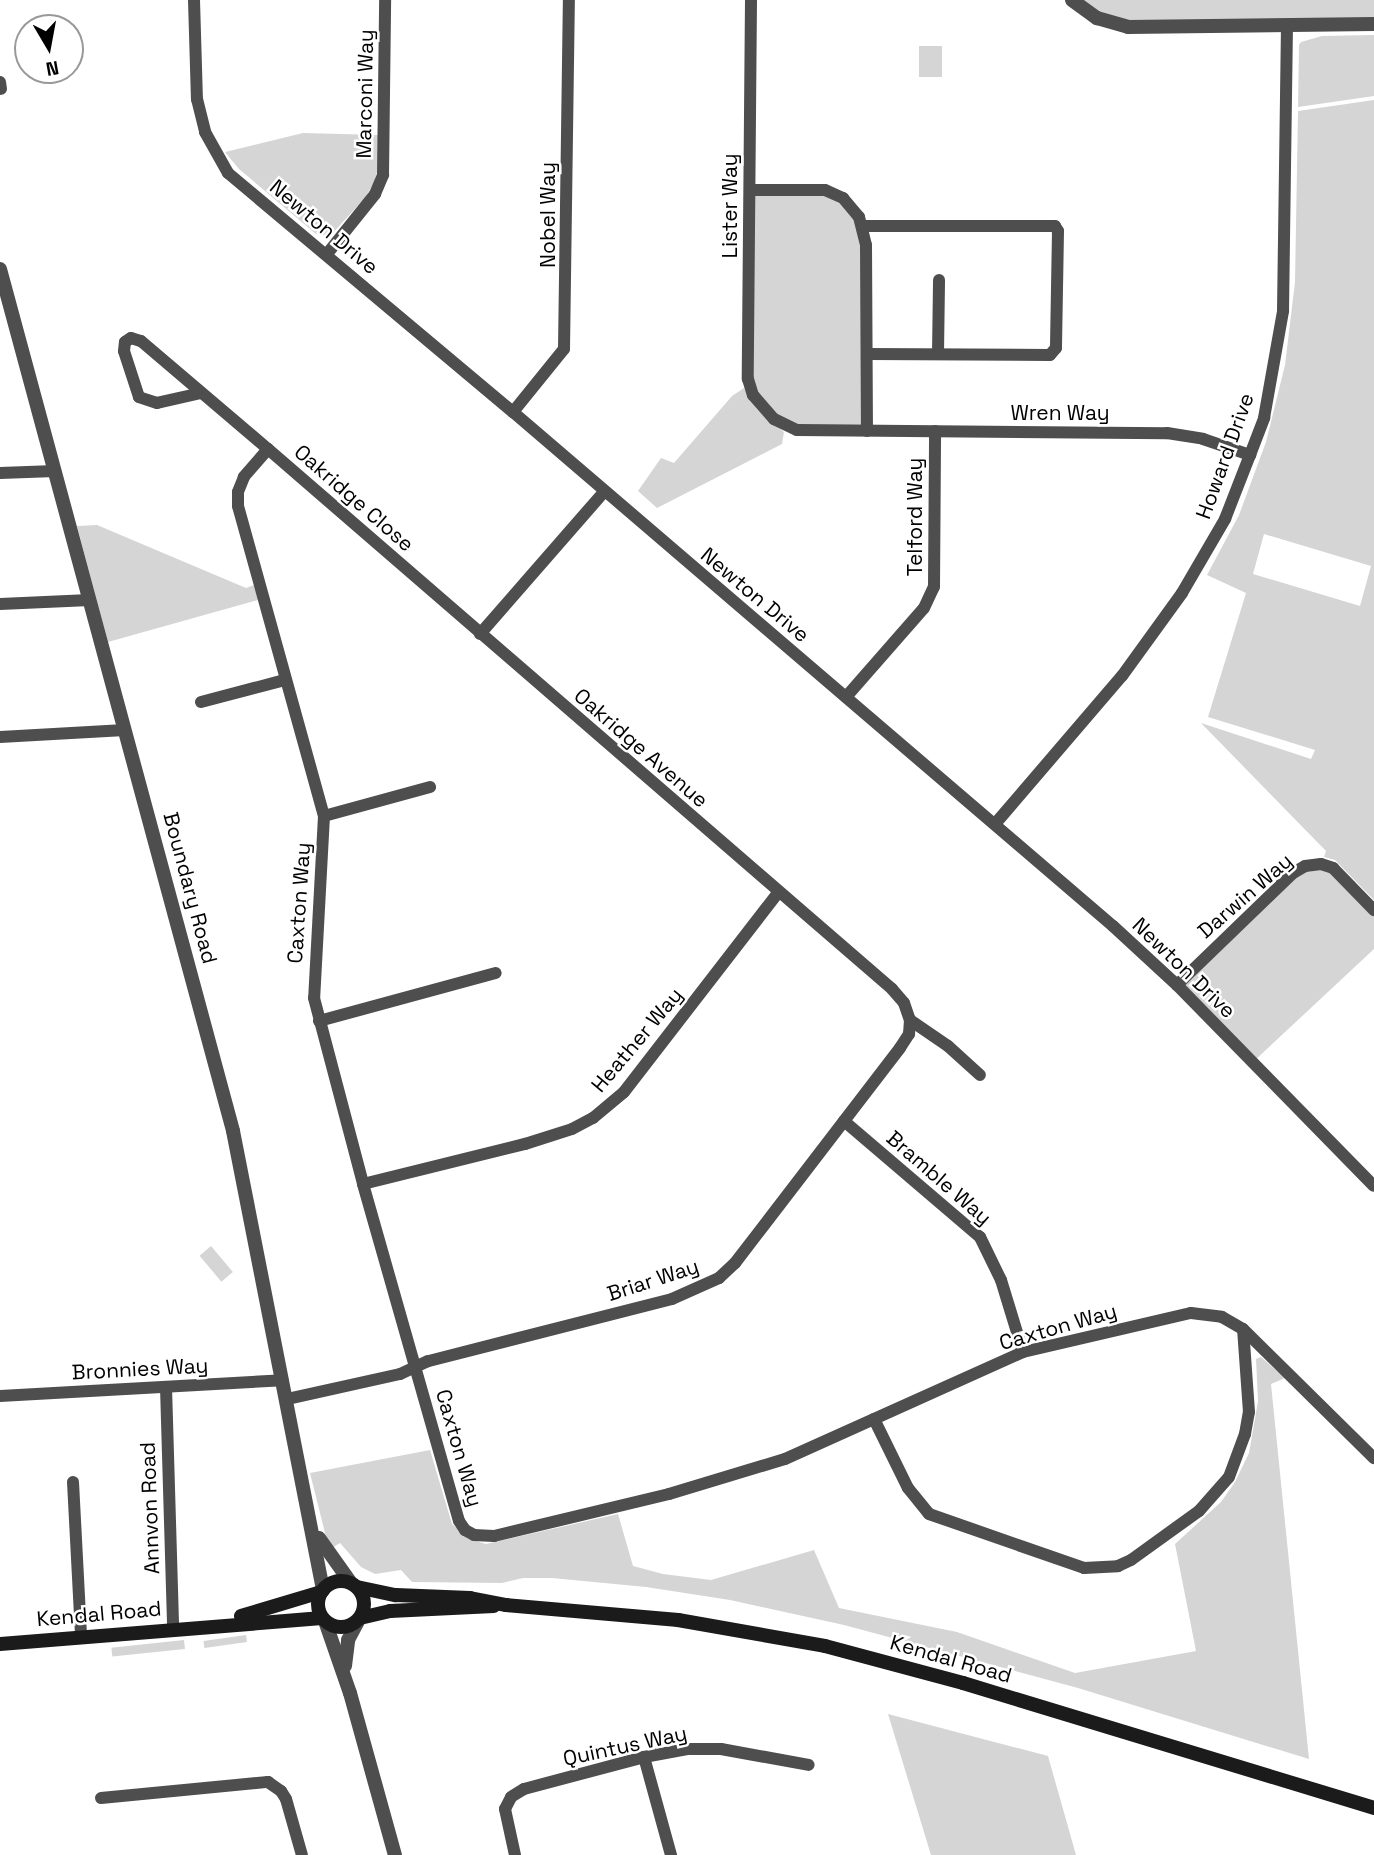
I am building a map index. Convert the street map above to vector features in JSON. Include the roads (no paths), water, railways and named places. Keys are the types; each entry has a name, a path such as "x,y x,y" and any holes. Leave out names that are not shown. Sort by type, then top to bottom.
{"main road":[{"path":"338,1581 354,1585 364,1599 359,1619 339,1627 324,1619 318,1608 322,1591 338,1581"},
{"name":"Kendal Road","path":"354,1585 382,1593 470,1598 506,1605 678,1620 825,1646 962,1683 1374,1808"},
{"name":"Kendal Road","path":"203,1626 302,1601 322,1591"},
{"name":"Kendal Road","path":"359,1619 390,1611 470,1610 506,1605"},
{"name":"Kendal Road","path":"0,1644 203,1626 324,1619"}],"street":[{"name":"Newton Drive","path":"194,0 197,99 205,132 228,173 327,254 995,824 1177,985 1374,1186"},
{"name":"Marconi Way","path":"327,254 375,194 383,175 386,0"},
{"name":"Nobel Way","path":"513,412 564,349 569,0"},
{"name":"Lister Way","path":"751,0 748,379 753,395 763,408"},
{"path":"1072,0 1097,18 1128,27 1374,24"},
{"name":"Howard Drive","path":"995,824 1122,676 1182,593 1225,519 1264,418 1283,311 1287,27"},
{"path":"750,190 825,190 843,198 854,209 863,226 866,245 867,431"},
{"path":"863,226 1058,228 1054,352 1044,356 867,354"},
{"name":"Boundary Road","path":"0,269 224,1094 313,1525 322,1591"},
{"path":"938,354 939,279"},
{"name":"Oakridge Close","path":"201,393 157,403 139,397 124,351 125,342 131,338 141,341 480,634"},
{"name":"Wren Way","path":"763,408 774,419 796,430 1167,433 1203,439 1250,455"},
{"name":"Telford Way","path":"846,697 931,597 935,577 935,431"},
{"name":"Caxton Way","path":"268,449 244,477 238,492 238,506 324,816 313,987 319,1021 459,1521 465,1530 484,1537 669,1494 785,1458 1023,1352 1191,1312 1222,1317 1243,1329 1374,1458"},
{"path":"0,473 55,471"},
{"path":"480,634 604,492"},
{"path":"0,604 90,600"},
{"name":"Oakridge Avenue","path":"480,634 892,989 904,1003 910,1020"},
{"path":"201,702 285,680"},
{"path":"0,737 125,730"},
{"path":"324,816 430,788"},
{"name":"Darwin Way","path":"1177,985 1293,873 1305,866 1321,864 1333,868 1374,910"},
{"name":"Heather Way","path":"363,1184 525,1144 572,1129 593,1118 624,1092 778,893"},
{"path":"319,1021 496,973"},
{"path":"910,1020 948,1046 981,1075"},
{"name":"Briar Way","path":"287,1399 400,1374 416,1366 672,1298 719,1278 735,1264 905,1041 910,1020"},
{"name":"Bramble Way","path":"844,1121 980,1237 1001,1280 1023,1352"},
{"path":"874,1419 908,1488 929,1514 1084,1568 1118,1566 1131,1560 1199,1511 1228,1477 1245,1434 1249,1412 1243,1329"},
{"name":"Bronnies Way","path":"0,1396 283,1380"},
{"name":"Annvon Road","path":"166,1387 173,1629"},
{"path":"73,1482 81,1637"},
{"name":"Boundary Road","path":"313,1525 332,1560 354,1585"},
{"path":"324,1619 346,1680 395,1855"},
{"path":"346,1680 346,1648 359,1619"},
{"name":"Quintus Way","path":"515,1855 505,1815 508,1802 515,1794 644,1757 687,1749 721,1749 810,1765"},
{"path":"644,1757 671,1855"},
{"path":"102,1798 268,1782 281,1791 286,1799 302,1855"}]}
